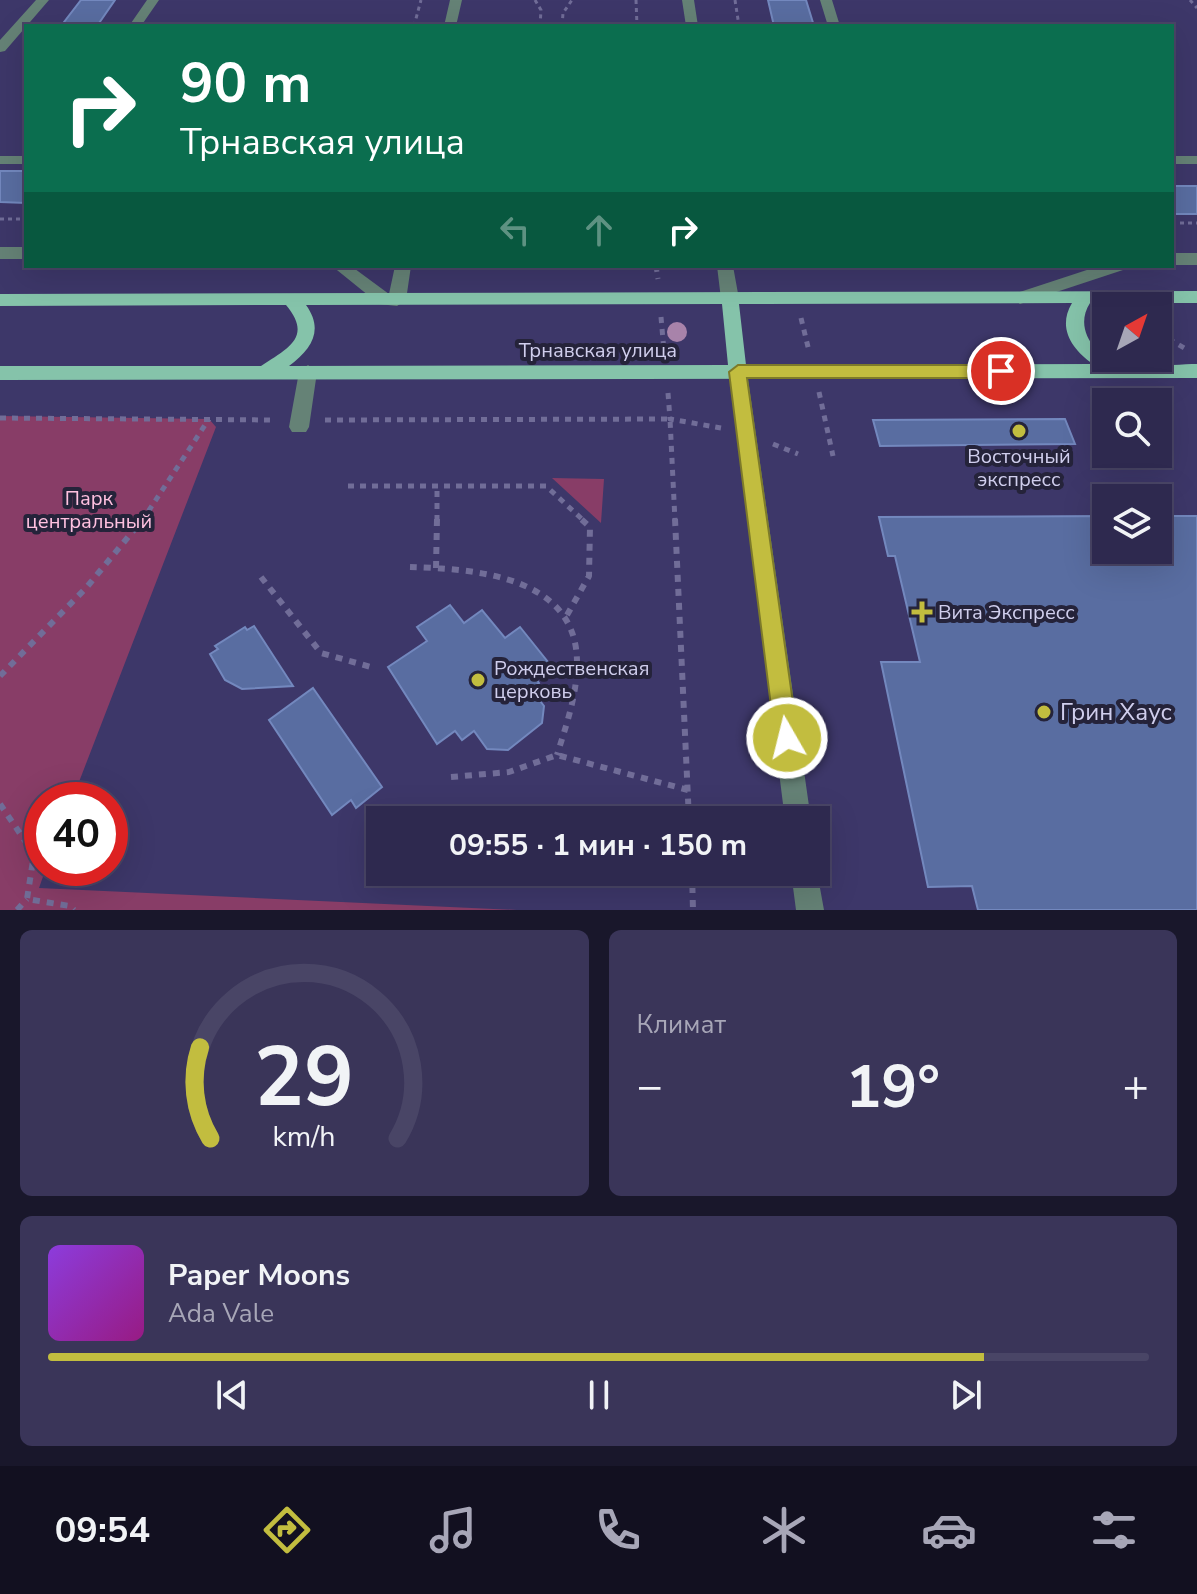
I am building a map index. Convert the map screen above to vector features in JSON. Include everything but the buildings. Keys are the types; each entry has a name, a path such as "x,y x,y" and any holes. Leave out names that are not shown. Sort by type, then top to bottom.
{"main road":[{"path":"0,300 1197,297"},
{"path":"1085,298 1076,309 1072,321 1074,333 1092,354"},
{"path":"730,299 738,372"},
{"path":"264,373 292,354 307,338 309,325 306,314 291,300"},
{"name":"Трнавская улица","path":"0,373 1092,370"},
{"name":"Трнавская улица","path":"1172,371 1197,371"}],"street":[{"path":"0,48 43,0"},
{"path":"136,24 153,0"},
{"path":"450,24 456,0"},
{"path":"688,0 692,24"},
{"path":"826,0 833,24"},
{"path":"0,160 24,160"},
{"path":"1174,160 1197,160"},
{"path":"0,253 24,253"},
{"path":"1174,259 1197,259"},
{"path":"343,268 391,300 402,268"},
{"path":"725,268 730,299"},
{"path":"1020,298 1111,268"},
{"path":"300,424 308,372"},
{"path":"738,372 796,806"},
{"path":"807,886 810,910"}],"path":[{"path":"415,24 421,0"},
{"path":"535,0 541,10 540,24"},
{"path":"562,24 563,13 572,0"},
{"path":"636,0 637,24"},
{"path":"735,0 739,24"},
{"path":"1190,0 1197,8"},
{"path":"0,219 24,219"},
{"path":"1174,223 1197,223"},
{"path":"1172,341 1197,356"},
{"path":"0,418 209,419 300,424 670,419 689,806"},
{"path":"0,676 86,588 134,533 209,419"},
{"path":"348,486 546,486 590,527 589,576 567,615"},
{"path":"436,568 437,487"},
{"path":"410,567 502,576 547,596 567,615 577,654 572,708 557,755"},
{"path":"261,577 321,653 371,667"},
{"path":"451,777 509,772 557,755 688,790"},
{"path":"0,804 34,854 27,899 17,910"},
{"path":"692,886 693,910"},
{"path":"27,899 70,906 74,910"}],"green space":[{"name":"Парк центральный","path":"0,416 209,419 216,427 79,782 24,782 24,886 517,910 0,910"},
{"path":"552,478 604,479 601,523"}],"place":[{"name":"Восточный экспресс","path":"1019,431"},
{"name":"Вита Экспресс","path":"922,612"},
{"name":"Рождественская церковь","path":"478,680"},
{"name":"Грин Хаус","path":"1044,712"}],"route":[{"path":"787,738 738,372 1001,371"}]}
